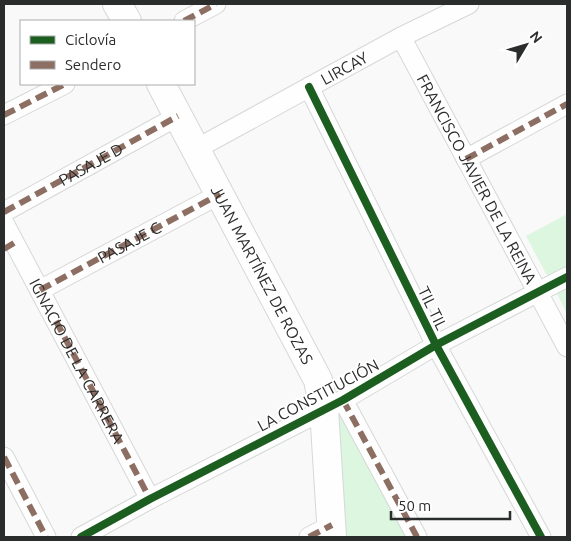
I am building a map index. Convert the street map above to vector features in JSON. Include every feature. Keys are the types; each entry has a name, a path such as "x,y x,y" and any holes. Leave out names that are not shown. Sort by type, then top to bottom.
{"street":[{"path":"117,4 126,20"},
{"path":"186,20 216,4"},
{"name":"LIRCAY","path":"196,149 401,37 469,4"},
{"name":"FRANCISCO JAVIER DE LA REINA","path":"401,37 567,347"},
{"path":"4,115 63,85"},
{"name":"JUAN MARTÍNEZ DE ROZAS","path":"162,85 318,380 334,404 324,533"},
{"name":"TIL TIL","path":"309,87 436,345 541,537"},
{"path":"466,159 567,104"},
{"name":"PASAJE D","path":"4,212 178,116"},
{"name":"PASAJE C","path":"40,290 220,194"},
{"name":"IGNACIO DE LA CARRERA","path":"4,223 9,246 40,290 150,499"},
{"name":"LA CONSTITUCIÓN","path":"81,537 150,499 334,404 436,345 567,277"},
{"path":"334,404 417,537"},
{"path":"4,456 46,537"}],"green space":[{"path":"567,214 567,313 526,236"},
{"path":"345,410 410,537 344,537 338,412"}],"marked path":[{"path":"186,20 216,4"},
{"path":"4,115 63,85"},
{"path":"466,159 567,104"},
{"path":"4,212 178,116"},
{"path":"40,290 220,194"},
{"path":"4,249 14,243"},
{"path":"56,321 150,499"},
{"path":"343,400 417,537"},
{"path":"4,457 46,537"},
{"path":"309,537 332,525"}],"cycle path":[{"path":"309,87 436,345 541,537"},
{"path":"81,537 150,499 343,400 436,345 567,277"}]}
